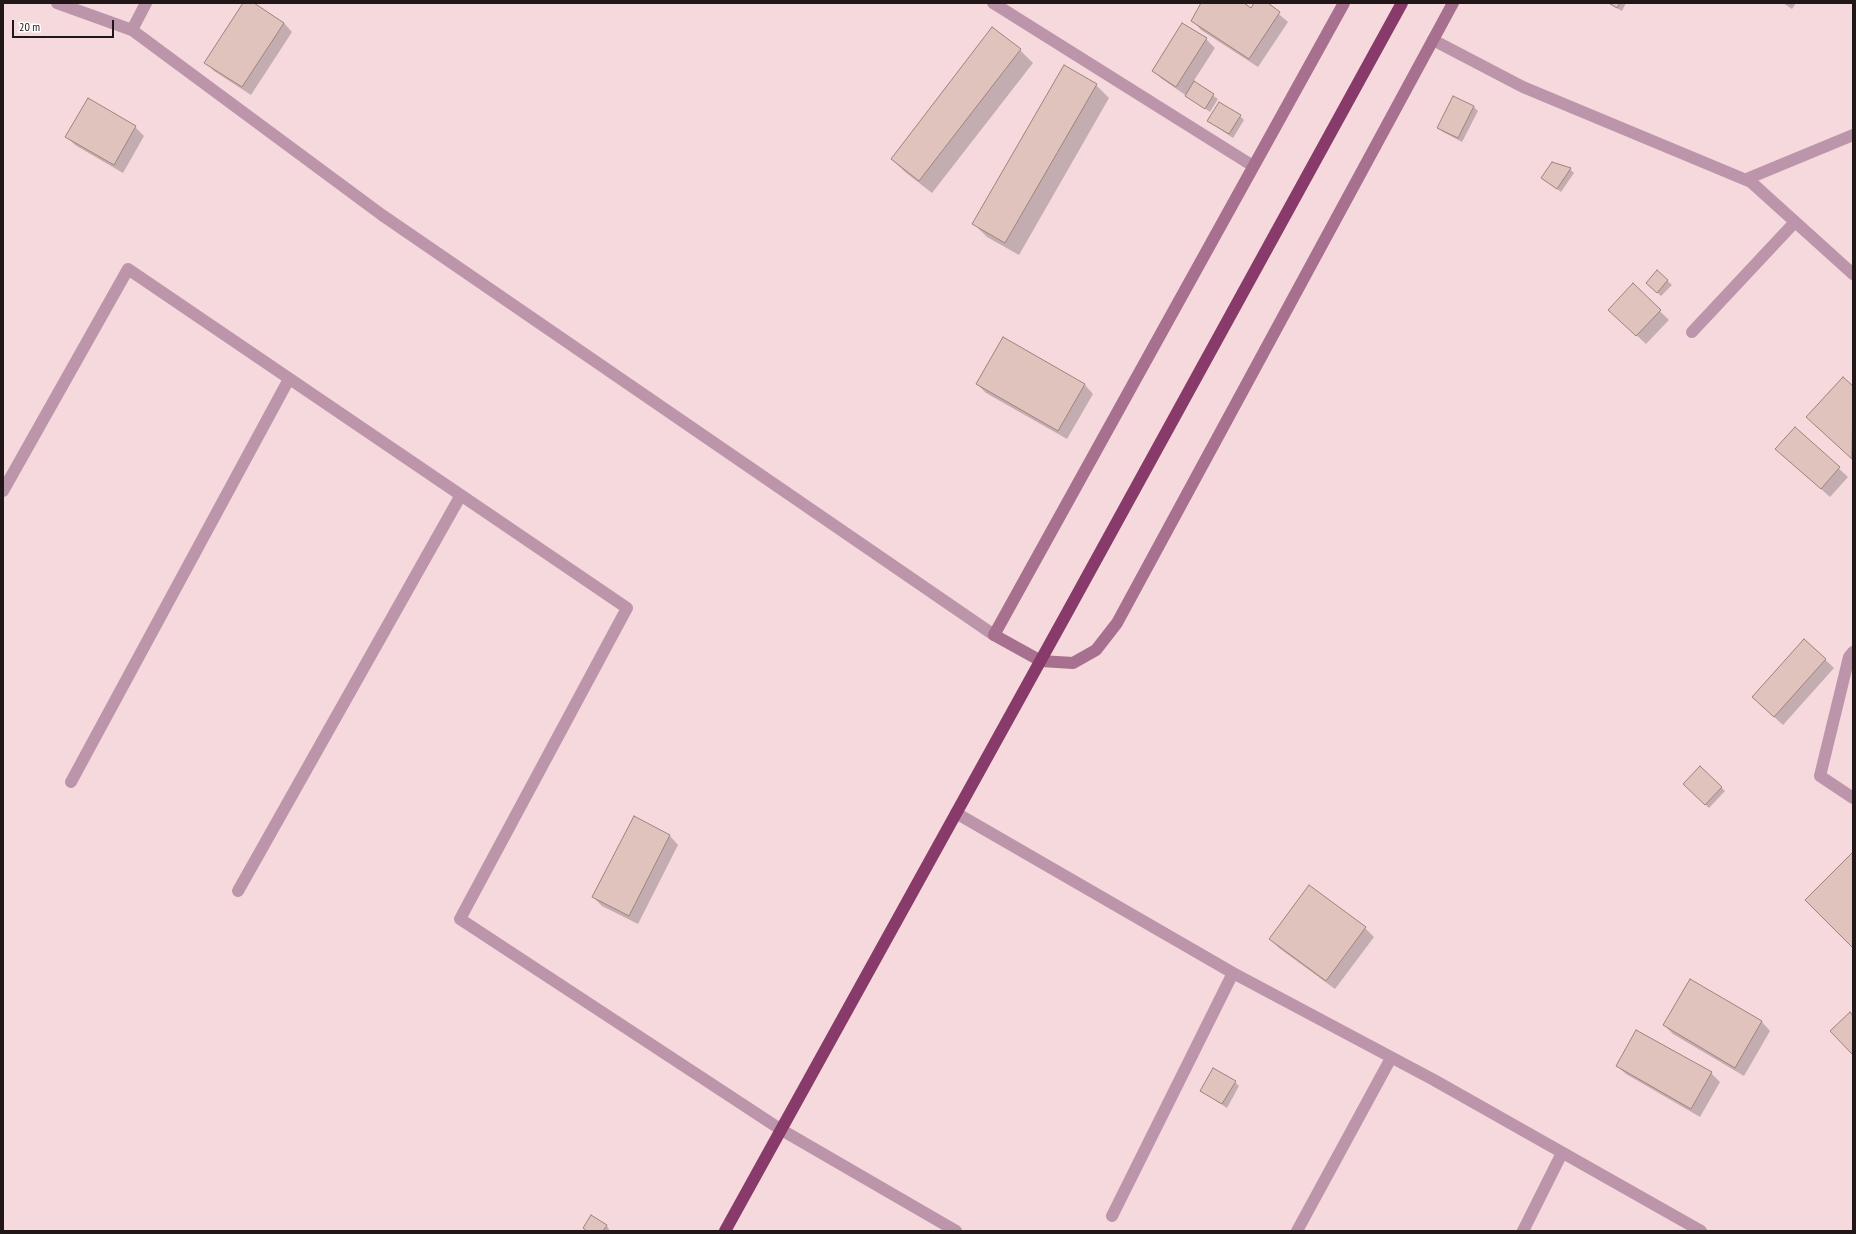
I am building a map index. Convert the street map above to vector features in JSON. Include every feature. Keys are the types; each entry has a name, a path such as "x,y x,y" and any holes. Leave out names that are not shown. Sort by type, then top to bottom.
{"highway":[{"path":"725,1231 780,1129 1041,661 1402,3"}],"main road":[{"path":"1344,3 994,635 1041,661 1073,663 1096,650 1117,623 1453,3"}],"street":[{"path":"57,3 132,30 382,215 994,635"},
{"path":"132,30 146,3"},
{"path":"993,3 1253,166"},
{"path":"1433,40 1522,87 1751,182 1853,274"},
{"path":"1751,182 1749,178 1853,135"},
{"path":"1692,332 1795,222"},
{"path":"3,491 128,269 627,608 460,919 780,1129 956,1231"},
{"path":"71,782 289,379"},
{"path":"238,891 461,496"},
{"path":"1853,652 1849,657 1820,776 1853,798"},
{"path":"956,813 1233,973 1391,1058 1702,1231"},
{"path":"1112,1216 1233,973"},
{"path":"1297,1231 1391,1058"},
{"path":"1523,1231 1562,1153"}],"building":[{"path":"243,3 254,3 284,23 242,87 204,63"},
{"path":"1201,3 1244,3 1251,8 1254,3 1268,3 1280,12 1249,59 1191,21"},
{"path":"1609,3 1620,3 1617,8"},
{"path":"1182,23 1207,38 1176,87 1152,71"},
{"path":"992,27 1021,49 919,181 891,159"},
{"path":"1064,65 1097,84 1005,243 972,224"},
{"path":"1194,81 1214,94 1205,109 1185,96"},
{"path":"1453,96 1474,106 1458,138 1437,128"},
{"path":"88,98 136,126 114,165 65,137"},
{"path":"1219,102 1241,115 1229,134 1207,121"},
{"path":"1552,162 1571,168 1557,189 1541,178"},
{"path":"1657,270 1668,280 1657,293 1646,283"},
{"path":"1633,283 1661,310 1636,336 1608,310"},
{"path":"1003,337 1085,384 1058,431 976,384"},
{"path":"1843,377 1853,386 1852,459 1806,417"},
{"path":"1795,427 1840,467 1821,489 1775,449"},
{"path":"1804,639 1826,659 1774,717 1752,697"},
{"path":"1700,766 1722,787 1705,805 1683,784"},
{"path":"634,816 670,835 629,916 592,897"},
{"path":"1853,852 1853,948 1805,900"},
{"path":"1309,885 1366,927 1326,981 1269,939"},
{"path":"1690,979 1762,1021 1735,1068 1663,1025"},
{"path":"1850,1012 1853,1016 1853,1055 1830,1031"},
{"path":"1636,1030 1712,1072 1691,1109 1616,1066"},
{"path":"1213,1068 1236,1081 1222,1104 1200,1091"},
{"path":"591,1215 607,1225 603,1231 587,1231 583,1228"}]}
